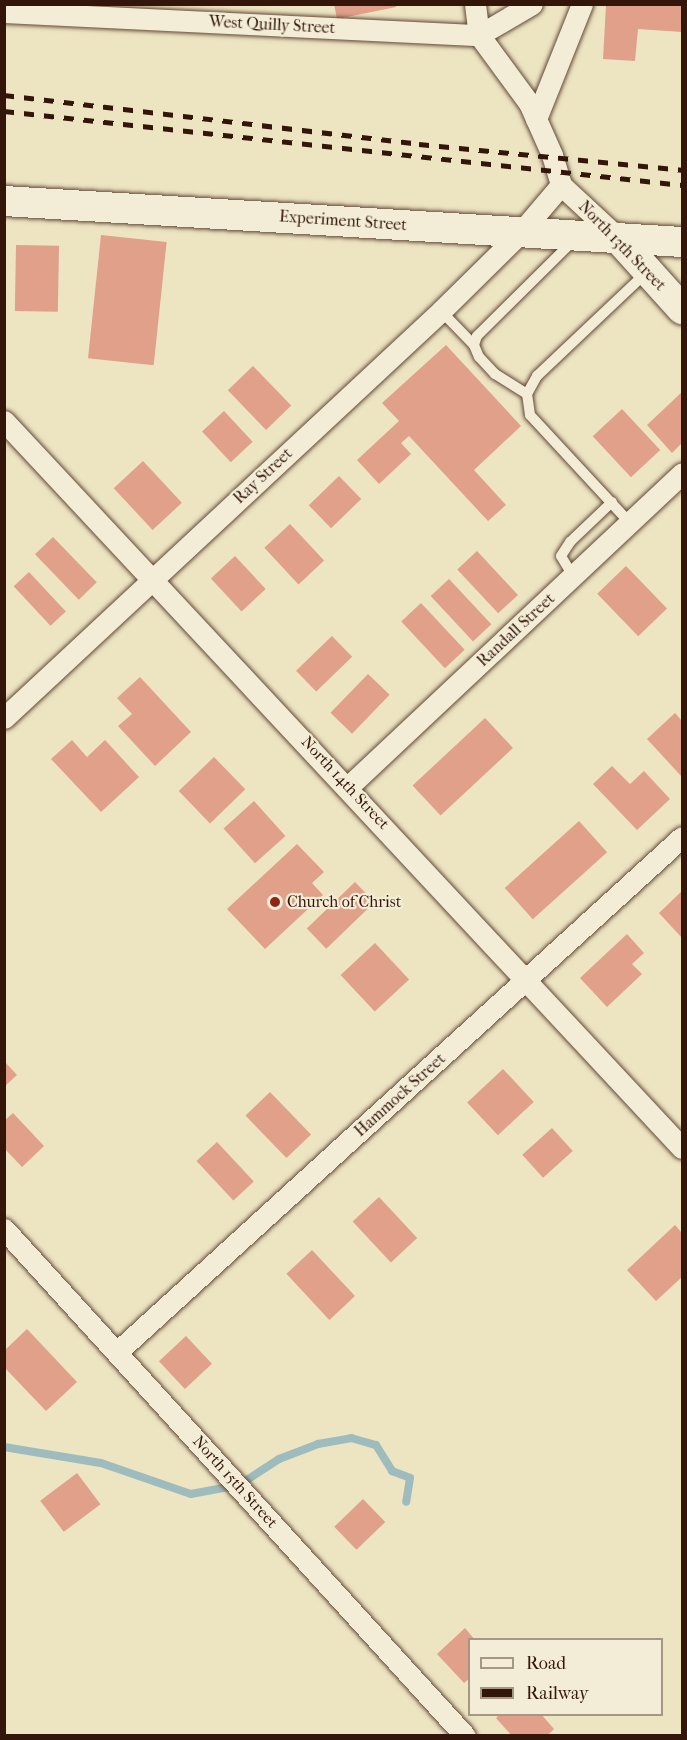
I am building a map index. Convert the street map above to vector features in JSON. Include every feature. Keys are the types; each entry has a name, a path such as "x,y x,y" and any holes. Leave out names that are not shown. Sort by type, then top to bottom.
{"main road":[{"name":"Experiment Street","path":"4,201 682,242"},
{"name":"North 13th Street","path":"618,238 682,309"}],"street":[{"name":"North 13th Street","path":"475,4 479,35 536,119 561,185 618,238"},
{"path":"479,35 532,4"},
{"path":"536,119 582,4"},
{"name":"West Quilly Street","path":"4,12 479,35"},
{"path":"521,232 561,185"},
{"name":"Ray Street","path":"4,718 441,310 521,232"},
{"name":"North 14th Street","path":"5,422 349,786 682,1148"},
{"name":"Randall Street","path":"349,786 682,474"},
{"name":"Hammock Street","path":"117,1352 528,980 682,837"},
{"name":"North 15th Street","path":"4,1229 465,1736"}],"lane":[{"path":"474,345 477,336 579,236"},
{"path":"630,523 530,415 527,394 537,376 648,271"},
{"path":"441,310 474,345 479,357 495,374 527,394"},
{"path":"573,576 561,556 570,542 612,502"}],"building":[{"path":"334,4 395,4 396,7 337,19"},
{"path":"606,5 682,5 682,32 638,29 635,61 603,59"},
{"path":"101,235 167,242 154,365 88,358"},
{"path":"16,245 59,246 58,312 15,311"},
{"path":"446,345 521,426 474,470 506,505 488,521 409,436 401,443 411,454 379,484 357,460 399,421 382,403"},
{"path":"253,366 291,406 266,430 228,390"},
{"path":"682,392 682,443 672,453 647,425"},
{"path":"622,409 660,450 631,477 593,436"},
{"path":"224,411 253,442 231,462 202,431"},
{"path":"143,461 182,503 153,530 114,488"},
{"path":"339,476 361,499 331,528 309,505"},
{"path":"290,524 324,561 299,584 264,548"},
{"path":"53,537 97,582 79,600 35,554"},
{"path":"477,551 518,595 498,613 457,569"},
{"path":"235,556 266,589 242,611 211,579"},
{"path":"626,566 667,608 638,636 597,594"},
{"path":"29,572 66,611 50,626 14,586"},
{"path":"449,579 491,624 473,641 431,596"},
{"path":"421,603 465,650 445,668 401,621"},
{"path":"332,636 352,657 316,692 296,671"},
{"path":"368,674 390,695 352,734 330,713"},
{"path":"140,677 191,732 155,766 118,726 132,714 117,698"},
{"path":"675,713 682,721 682,777 647,739"},
{"path":"485,718 513,748 441,816 413,786"},
{"path":"72,740 87,757 105,740 139,777 101,812 51,759"},
{"path":"214,757 245,789 210,823 179,791"},
{"path":"612,766 630,784 644,771 670,799 637,830 593,784"},
{"path":"254,801 285,836 255,863 224,828"},
{"path":"579,821 607,852 533,919 505,888"},
{"name":"Church of Christ","path":"297,844 324,872 312,883 323,895 265,949 227,909"},
{"path":"355,882 374,902 326,949 307,929"},
{"path":"682,891 682,938 659,913"},
{"path":"627,934 644,953 632,964 642,974 607,1007 580,978"},
{"path":"375,943 409,980 375,1012 341,975"},
{"path":"5,1062 17,1075 5,1086"},
{"path":"503,1069 534,1102 498,1135 467,1102"},
{"path":"270,1092 311,1134 287,1158 246,1116"},
{"path":"13,1113 44,1146 22,1167 4,1148 4,1121"},
{"path":"552,1128 573,1151 543,1178 522,1155"},
{"path":"217,1142 254,1181 233,1201 197,1161"},
{"path":"379,1197 417,1238 391,1263 353,1222"},
{"path":"675,1225 682,1233 682,1277 656,1301 627,1270"},
{"path":"312,1250 355,1296 329,1320 286,1274"},
{"path":"27,1329 77,1382 46,1411 4,1367 4,1351"},
{"path":"186,1336 212,1364 185,1389 159,1361"},
{"path":"77,1473 100,1504 64,1532 40,1501"},
{"path":"363,1499 385,1522 356,1550 334,1527"},
{"path":"465,1628 473,1638 468,1638 468,1680 464,1683 437,1654"},
{"path":"498,1716 543,1716 554,1729 547,1736 512,1736 496,1718"}],"waterway":[{"path":"4,1447 101,1463 191,1494 239,1485 279,1459 318,1444 351,1438 376,1445 392,1471 410,1478 406,1502"}],"railway":[{"path":"4,95 419,144 682,170"},
{"path":"4,111 682,185"}],"place":[{"name":"Church of Christ","path":"275,902"}]}
